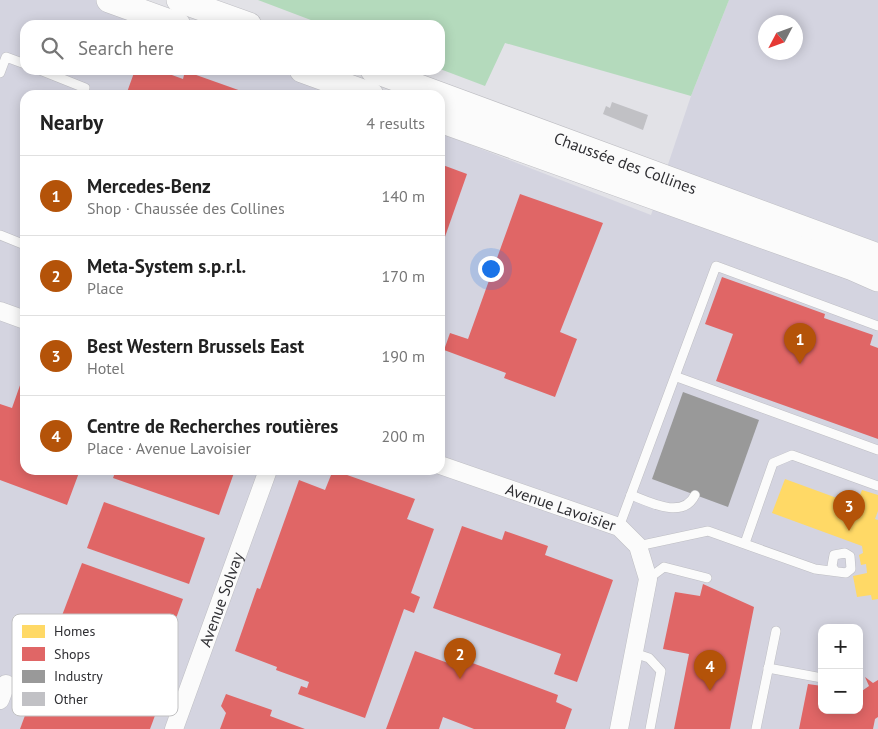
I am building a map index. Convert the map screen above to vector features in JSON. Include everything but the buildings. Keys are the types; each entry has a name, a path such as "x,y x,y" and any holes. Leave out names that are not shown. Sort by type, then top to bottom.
{"main road":[{"path":"109,0 164,20"},
{"path":"180,0 235,20"},
{"path":"316,75 357,90"},
{"name":"Chaussée des Collines","path":"387,75 427,90"},
{"name":"Chaussée des Collines","path":"445,97 878,256"},
{"name":"Chaussée des Collines","path":"445,122 853,268 878,280"}],"street":[{"path":"0,311 20,318"},
{"name":"Avenue Lavoisier","path":"445,467 618,527 638,546 648,579 619,729"},
{"name":"Avenue Solvay","path":"174,729 266,475"}],"lane":[{"path":"0,73 2,62 6,57 20,62"},
{"path":"53,75 86,88 85,90"},
{"path":"0,235 20,243"},
{"path":"618,527 671,385 677,376 716,266 878,326"},
{"path":"677,376 878,450"},
{"path":"745,543 773,463 792,455 878,486"},
{"path":"631,495 677,509 687,504 695,495"},
{"path":"638,546 708,531 815,569 835,571"},
{"path":"648,579 664,568 707,578"},
{"path":"756,729 776,632"},
{"path":"634,653 649,658 661,671 650,729"},
{"path":"768,668 818,677"}],"shaded area":[{"path":"0,0 95,0 146,20 20,20 20,75 289,75 328,90 20,90 20,475 445,475 445,135 651,215 691,96 729,0 878,0 878,729 0,729"}],"green space":[{"path":"258,0 729,0 691,96 505,43 485,86 445,71 445,20 311,20"}],"place":[{"name":"Mercedes-Benz","path":"800,364"},
{"name":"Best Western Brussels East","path":"849,531"},
{"name":"Meta-System s.p.r.l.","path":"460,679"},
{"name":"Centre de Recherches routières","path":"710,691"}]}
